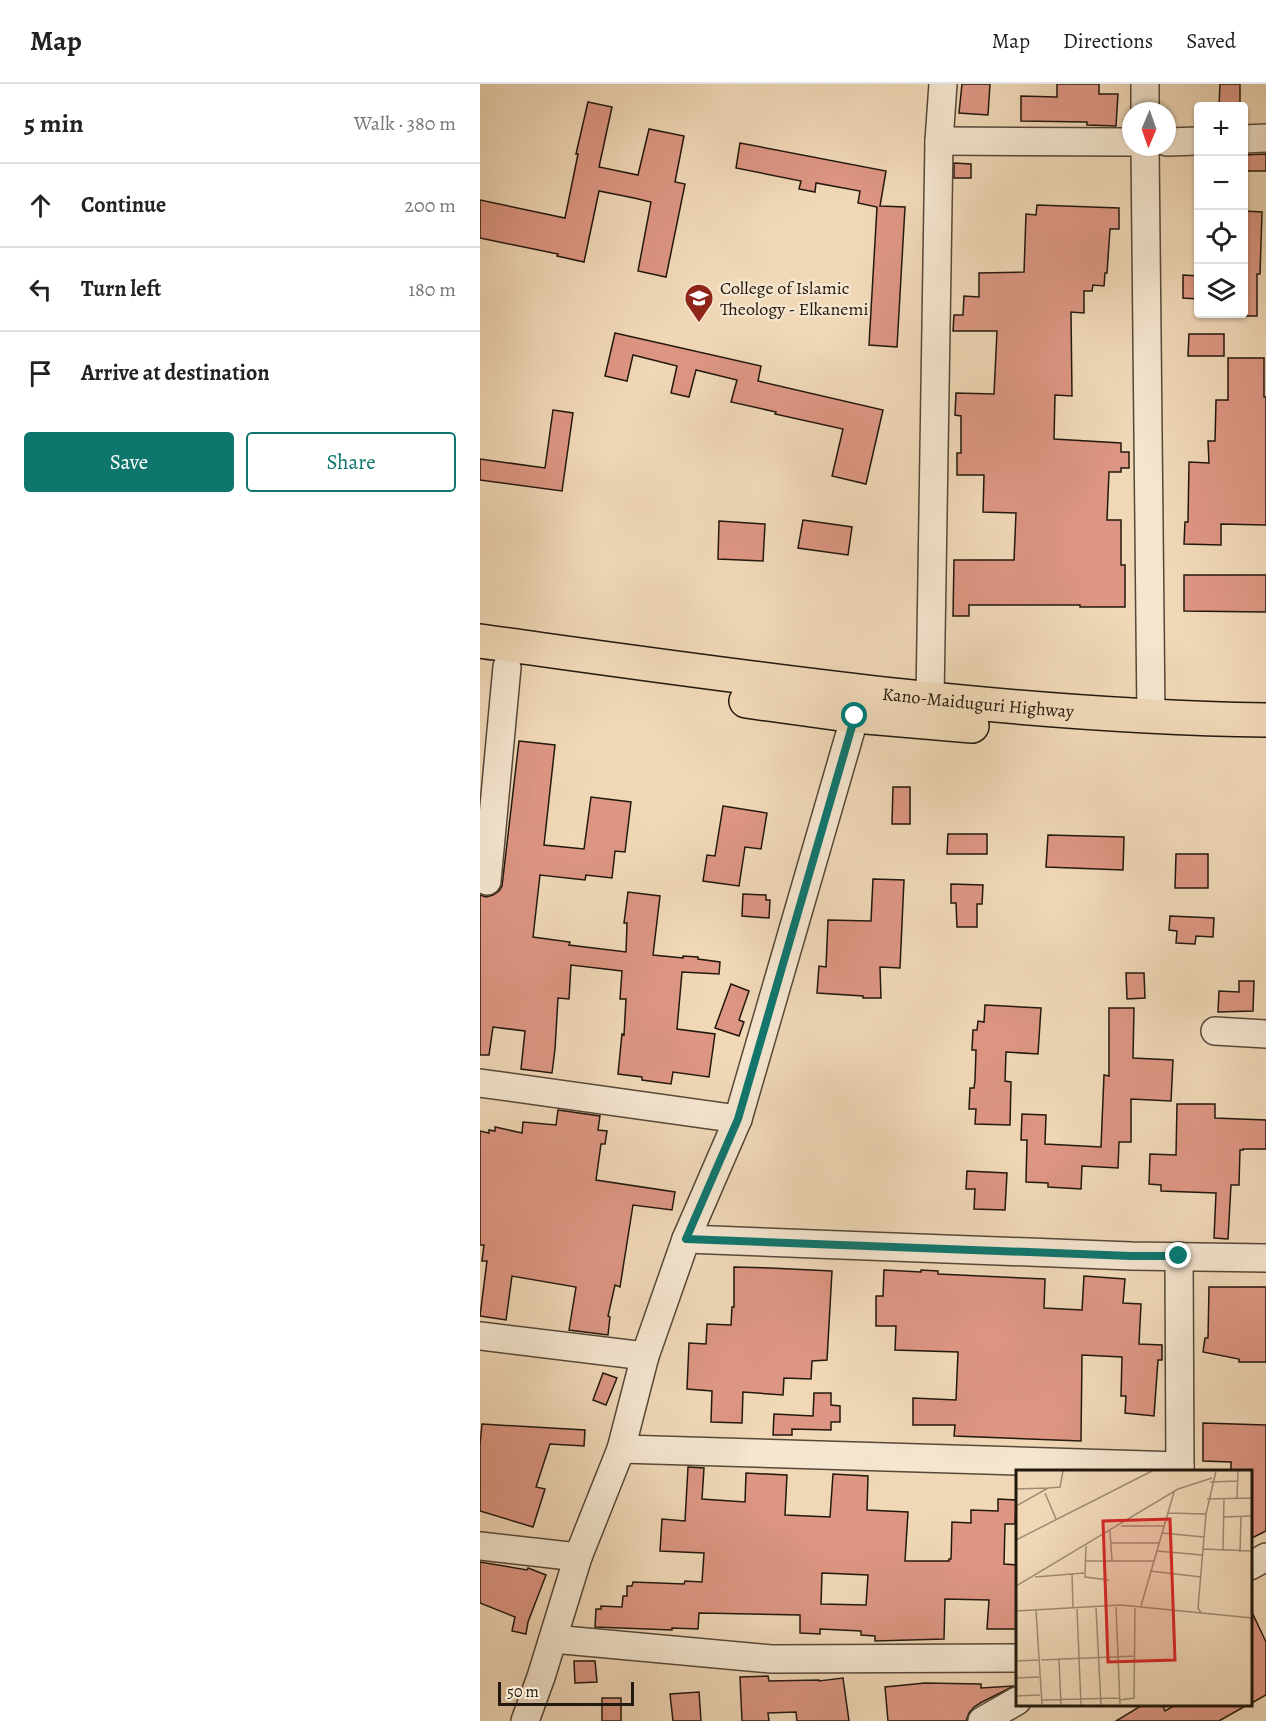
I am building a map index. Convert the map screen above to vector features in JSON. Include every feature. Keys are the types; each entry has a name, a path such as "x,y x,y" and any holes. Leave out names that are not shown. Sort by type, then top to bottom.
{"highway":[{"name":"Kano-Maiduguri Highway","path":"480,641 764,680 992,706 1151,717 1266,720"},
{"name":"Kano-Maiduguri Highway","path":"494,665 855,716 1085,735 1266,740"}],"street":[{"path":"930,699 939,141 943,84"},
{"path":"1145,84 1145,102"},
{"path":"1248,139 1266,138"},
{"path":"939,141 1122,142"},
{"path":"1176,142 1194,141"},
{"path":"1145,156 1151,717"},
{"path":"487,881 494,665"},
{"path":"525,1721 579,1557 621,1449 645,1356 686,1239 738,1119 855,716"},
{"path":"1215,1031 1266,1034"},
{"path":"480,1083 738,1119"},
{"path":"686,1239 1131,1256 1266,1258"},
{"path":"621,1449 1180,1469 1179,1256"},
{"path":"480,1336 645,1356"},
{"path":"480,1546 579,1557"},
{"path":"1251,1565 1266,1557"},
{"path":"553,1639 771,1659 1016,1658"},
{"path":"982,1721 1016,1702"}],"building":[{"path":"962,84 990,84 988,115 959,113"},
{"path":"1057,84 1099,84 1099,94 1118,94 1116,126 1087,125 1087,122 1021,121 1021,96 1057,97"},
{"path":"1220,84 1240,84 1240,102 1219,102"},
{"path":"588,102 612,107 599,167 638,175 649,129 684,136 675,182 685,184 666,277 638,271 651,202 634,198 599,191 584,262 557,256 558,254 480,238 480,200 565,218"},
{"path":"740,143 886,171 880,206 905,207 897,347 869,345 877,207 858,203 860,191 816,183 815,192 799,189 801,181 736,168"},
{"path":"1266,154 1266,171 1248,171 1248,155"},
{"path":"954,163 971,164 971,178 954,178"},
{"path":"1037,205 1119,208 1119,229 1110,229 1104,286 1093,285 1092,291 1084,291 1084,313 1071,312 1072,396 1055,395 1054,439 1121,443 1121,452 1129,452 1129,468 1121,468 1121,472 1109,472 1107,520 1121,520 1121,565 1125,565 1125,607 969,605 969,616 953,616 954,560 1014,560 1016,513 983,512 984,475 957,475 957,453 961,453 961,416 955,415 956,393 994,394 997,331 953,331 954,315 963,315 964,296 979,297 979,273 1024,272 1026,214 1036,215"},
{"path":"1248,211 1262,212 1260,274 1257,274 1257,316 1248,316"},
{"path":"1183,275 1194,276 1194,299 1183,298"},
{"path":"615,333 761,366 758,381 883,410 866,484 832,476 843,429 731,402 737,380 696,370 689,397 671,393 677,366 633,355 627,381 605,376"},
{"path":"1189,334 1224,334 1224,356 1188,356"},
{"path":"1228,358 1264,358 1266,525 1221,524 1221,545 1184,544 1185,522 1188,522 1189,462 1209,463 1208,441 1215,441 1216,400 1228,400"},
{"path":"553,410 573,413 562,491 480,480 480,459 545,468"},
{"path":"803,520 852,527 848,555 798,548"},
{"path":"719,521 765,524 763,561 718,559"},
{"path":"1184,575 1266,575 1266,612 1184,611"},
{"path":"519,741 555,745 544,845 584,849 591,797 631,802 625,852 615,851 612,878 586,875 585,880 540,875 533,937 570,942 569,945 626,952 627,923 624,923 628,892 660,896 653,955 698,957 698,959 720,962 719,974 682,972 677,1029 715,1034 709,1077 673,1072 671,1084 618,1074 622,1034 624,1035 626,999 620,999 622,971 571,965 569,999 558,998 552,1073 521,1069 525,1031 493,1027 489,1055 480,1055 480,895 486,897 493,895 502,886"},
{"path":"893,787 910,787 910,824 892,824"},
{"path":"723,806 767,813 761,849 745,847 739,886 703,881 707,855 715,856"},
{"path":"948,834 987,834 987,854 947,854"},
{"path":"1048,835 1124,837 1123,870 1046,867"},
{"path":"1176,854 1208,854 1208,888 1175,888"},
{"path":"873,879 904,880 900,968 880,967 881,998 817,993 819,966 826,967 828,920 871,921"},
{"path":"951,884 983,885 982,904 977,904 977,927 957,927 956,903 951,903"},
{"path":"743,894 766,895 766,900 770,900 769,918 742,916"},
{"path":"1170,916 1214,918 1213,937 1196,936 1195,944 1176,943 1177,931 1169,930"},
{"path":"1126,973 1144,973 1145,998 1127,999"},
{"path":"1239,981 1254,981 1253,1011 1218,1012 1219,991 1239,992"},
{"path":"731,984 749,991 739,1020 744,1022 739,1036 715,1028"},
{"path":"985,1005 1041,1008 1038,1054 1006,1052 1005,1081 1011,1082 1010,1125 975,1124 976,1109 969,1109 970,1088 974,1088 975,1080 976,1050 972,1050 973,1030 977,1030 978,1021 984,1022"},
{"path":"1109,1008 1134,1008 1133,1058 1173,1060 1171,1101 1131,1099 1131,1142 1119,1142 1118,1168 1082,1166 1081,1189 1048,1187 1048,1183 1026,1182 1027,1140 1021,1140 1022,1114 1046,1115 1045,1144 1101,1147 1104,1075 1109,1076"},
{"path":"1177,1104 1215,1104 1215,1118 1266,1120 1266,1149 1240,1150 1239,1185 1231,1185 1228,1239 1214,1238 1216,1193 1161,1191 1161,1185 1149,1184 1150,1154 1176,1155"},
{"path":"558,1110 600,1116 598,1130 607,1131 605,1144 601,1144 596,1180 675,1192 672,1210 633,1205 620,1287 615,1285 608,1316 610,1317 608,1335 569,1330 576,1287 512,1276 506,1320 480,1316 487,1261 482,1261 484,1245 480,1245 480,1131 489,1133 489,1130 495,1131 495,1127 522,1133 523,1122 556,1125"},
{"path":"967,1171 1007,1173 1005,1210 974,1209 975,1189 966,1189"},
{"path":"734,1267 832,1271 827,1360 812,1361 811,1379 784,1378 783,1395 743,1392 742,1423 711,1422 712,1391 687,1389 689,1343 706,1344 707,1324 731,1325 732,1307 734,1307"},
{"path":"884,1270 921,1272 921,1270 938,1271 938,1274 1045,1279 1044,1308 1082,1310 1084,1276 1125,1279 1123,1303 1141,1304 1139,1344 1162,1345 1162,1360 1158,1360 1154,1416 1125,1413 1126,1396 1121,1396 1122,1357 1082,1355 1081,1441 954,1436 955,1425 913,1425 913,1398 956,1400 958,1352 895,1350 896,1326 876,1326 876,1296 883,1296"},
{"path":"1209,1287 1266,1287 1266,1362 1239,1362 1239,1359 1203,1352 1205,1338 1208,1338"},
{"path":"603,1373 617,1378 606,1405 593,1400"},
{"path":"814,1393 831,1393 831,1405 840,1406 840,1422 831,1422 831,1430 792,1429 792,1435 773,1435 774,1414 813,1416"},
{"path":"1203,1423 1266,1425 1266,1531 1251,1538 1251,1470 1231,1470 1231,1462 1203,1461"},
{"path":"482,1424 585,1430 584,1446 550,1444 536,1487 545,1489 533,1527 480,1511"},
{"path":"688,1467 704,1468 702,1499 745,1502 746,1473 787,1475 785,1515 830,1517 833,1474 868,1476 867,1510 908,1512 905,1561 949,1561 951,1559 952,1522 971,1523 971,1510 998,1511 998,1499 1016,1500 1015,1524 1005,1524 1004,1564 1016,1565 1016,1629 987,1629 989,1600 945,1599 944,1639 875,1641 875,1636 861,1635 861,1631 820,1629 820,1634 800,1633 800,1615 699,1613 698,1629 595,1627 596,1609 601,1609 601,1606 622,1607 623,1596 627,1596 627,1586 632,1586 633,1582 684,1584 685,1581 702,1582 704,1553 660,1551 662,1519 685,1521","holes":["822,1573 868,1575 866,1605 821,1604"]},
{"path":"480,1562 527,1570 528,1568 546,1575 528,1622 526,1634 512,1631 515,1617 480,1603"},
{"path":"1251,1610 1266,1642 1266,1695 1251,1703"},
{"path":"574,1661 595,1661 597,1682 575,1683"},
{"path":"768,1676 769,1681 819,1681 843,1678 849,1721 797,1721 796,1712 768,1713 769,1721 742,1721 740,1677"},
{"path":"925,1683 981,1684 981,1688 1014,1686 974,1707 966,1721 888,1721 885,1687"},
{"path":"699,1692 701,1721 673,1721 670,1694"},
{"path":"602,1698 621,1698 621,1721 602,1721"},
{"path":"1141,1706 1163,1706 1165,1711 1174,1706 1245,1706 1219,1721 1116,1721"}],"place":[{"name":"College of Islamic Theology - Elkanemi","path":"699,324"}],"route":[{"path":"855,716 738,1119 686,1239 1179,1256"}]}
